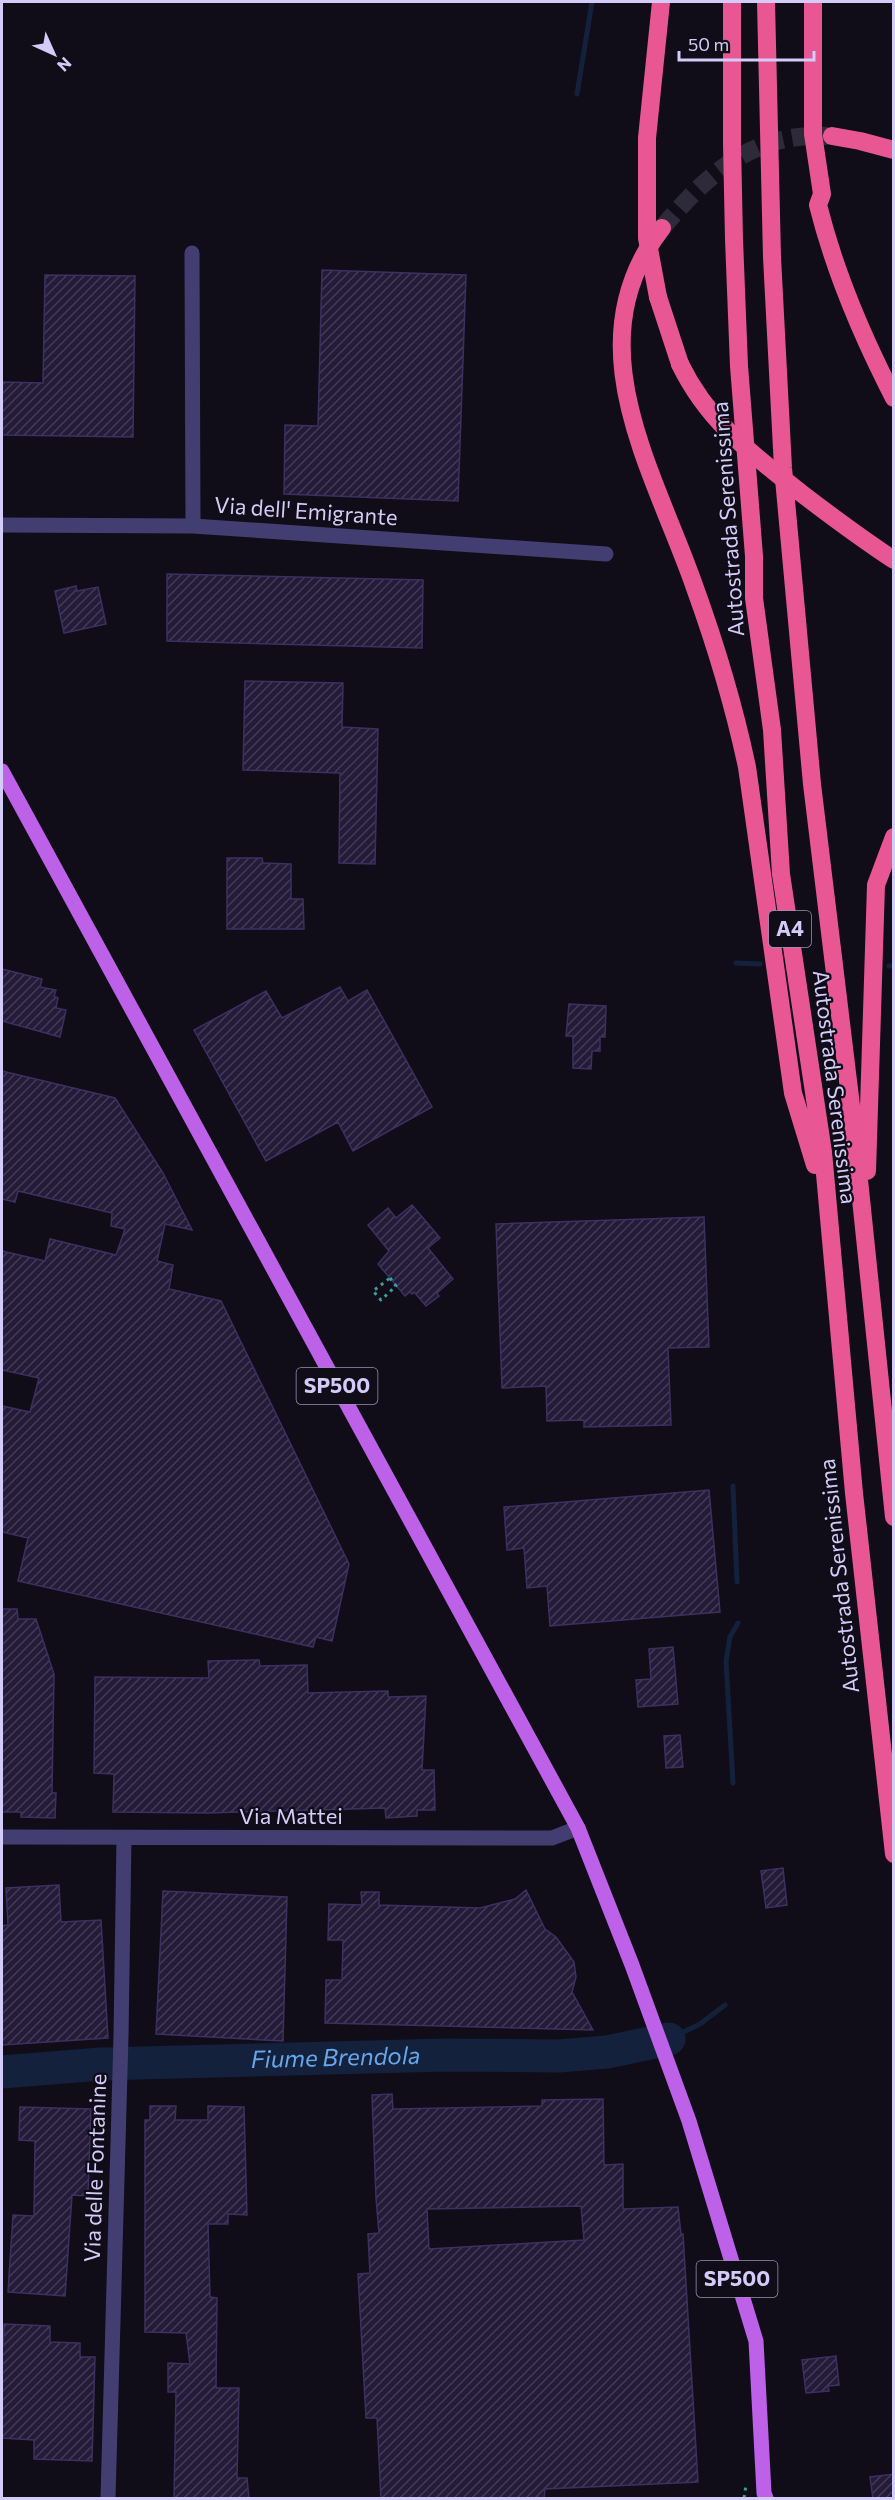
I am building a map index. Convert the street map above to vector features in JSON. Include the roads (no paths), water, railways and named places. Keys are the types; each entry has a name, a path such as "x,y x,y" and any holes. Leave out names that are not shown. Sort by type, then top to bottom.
{"highway":[{"path":"661,2 647,138 647,238 658,297 680,364 693,391 737,441 840,524 894,560"},
{"name":"Autostrada Serenissima","path":"732,2 734,228 739,366 754,598 772,730 781,874 823,1152 853,1481 894,1854"},
{"name":"Autostrada Serenissima","path":"766,2 772,257 783,468 812,784 843,1031 894,1517"},
{"path":"813,2 813,134 822,194 818,205 842,284 862,333 894,398"},
{"path":"832,136 894,150"},
{"path":"662,228 642,257 626,302 621,348 625,390 637,438 695,587 738,724 748,777 794,1093 827,1204"},
{"path":"864,1224 876,885 894,837"}],"main road":[{"name":"SP500","path":"2,771 578,1828 689,2121 756,2341 764,2497"}],"street":[{"path":"192,253 193,526"},
{"name":"Via dell' Emigrante","path":"2,525 193,526 606,554"},
{"name":"Via Mattei","path":"2,1837 552,1838 578,1828"},
{"name":"Via delle Fontanine","path":"108,2499 120,2093 124,1839"}],"waterway":[{"path":"577,94 592,2"},
{"path":"736,963 760,964"},
{"path":"889,966 894,966"},
{"path":"733,1486 737,1582"},
{"path":"733,1783 726,1661 730,1637 738,1623"},
{"path":"669,2039 700,2024 725,2005"},
{"name":"Fiume Brendola","path":"2,2072 101,2064 447,2055 559,2056 607,2052 669,2039"}],"tunnel":[{"path":"662,228 697,190 734,160 776,141 828,136"}]}
